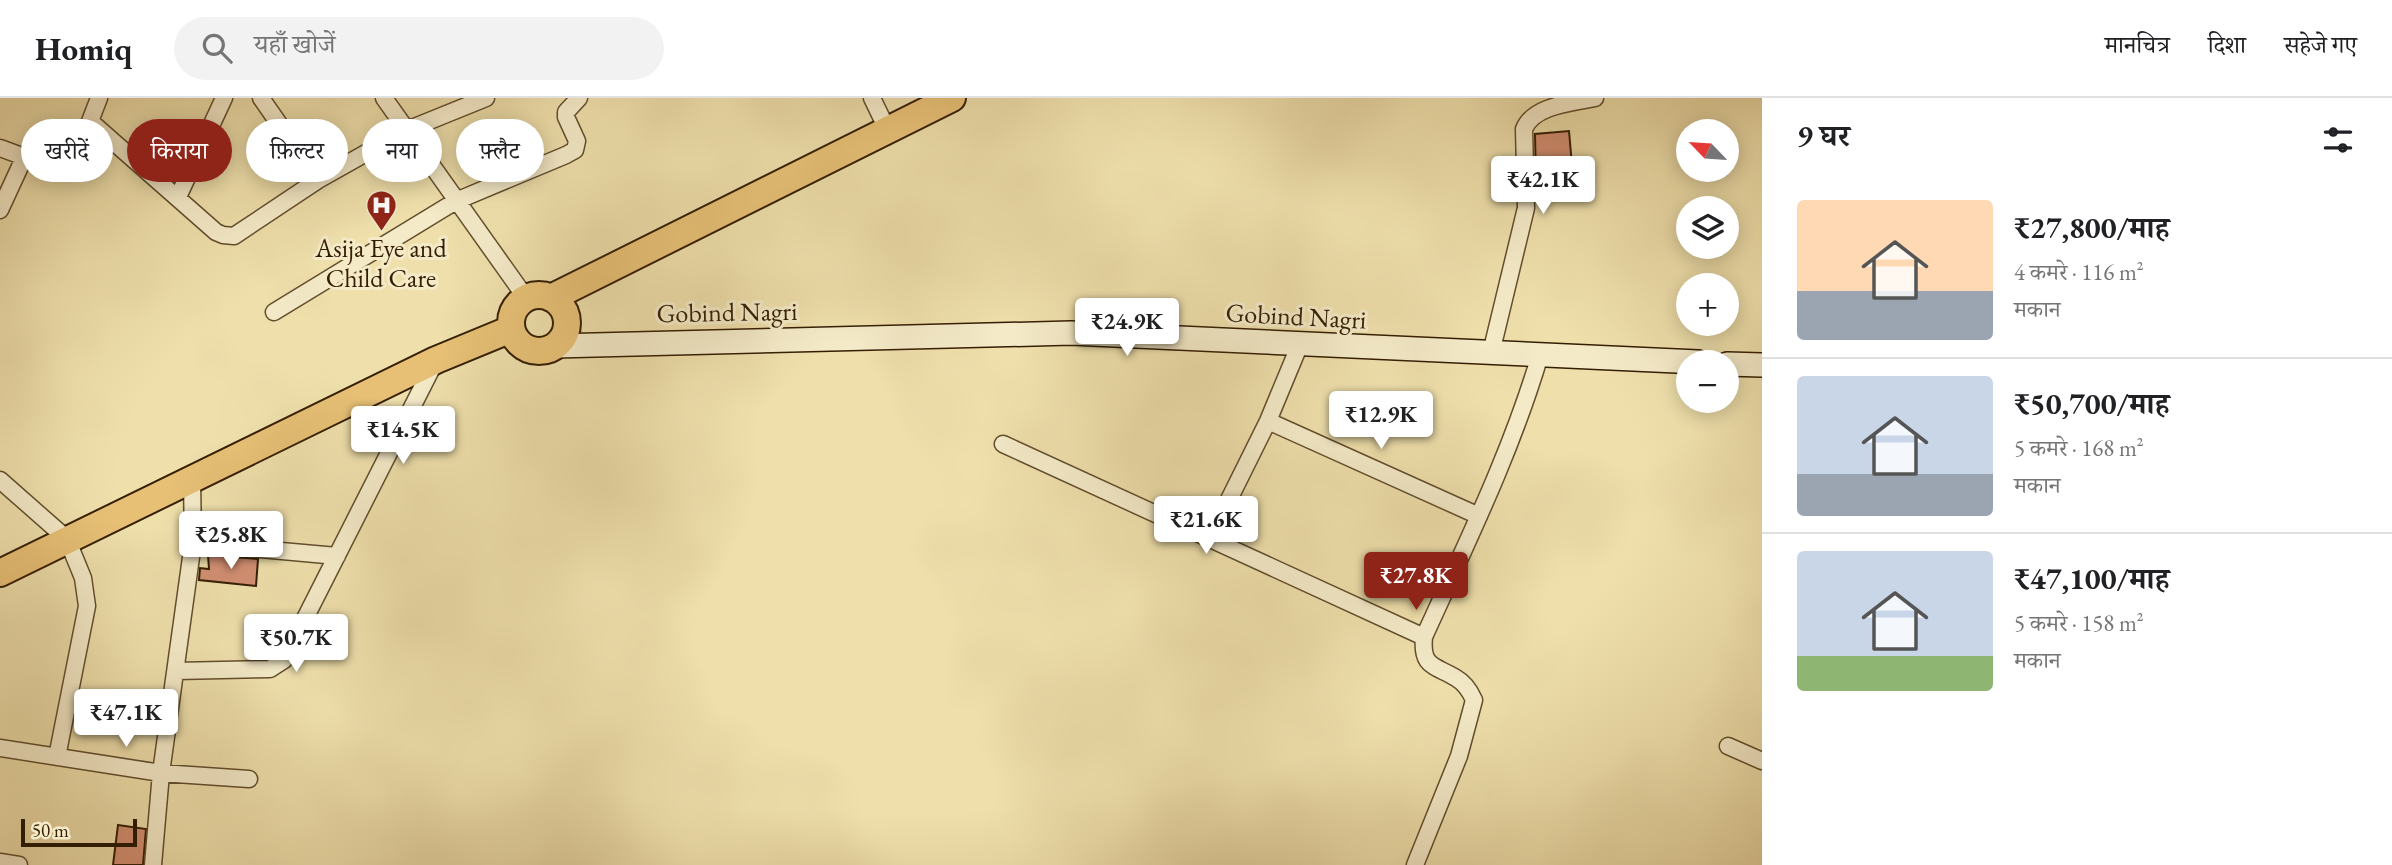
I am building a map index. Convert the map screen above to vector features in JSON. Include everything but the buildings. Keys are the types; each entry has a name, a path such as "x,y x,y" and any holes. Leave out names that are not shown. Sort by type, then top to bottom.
{"main road":[{"path":"539,298 559,304 567,321 562,339 547,350 528,349 520,344 511,329 513,312 539,298 952,98"},
{"path":"0,573 436,360 511,329"}],"street":[{"path":"92,119 99,98"},
{"path":"178,197 224,98"},
{"path":"261,98 276,119"},
{"path":"384,98 399,119"},
{"path":"434,119 486,98"},
{"path":"274,312 456,201 575,150 578,141 566,112 579,98"},
{"path":"872,98 887,129"},
{"path":"1491,353 1525,208 1524,129 1528,119 1536,113 1595,98"},
{"path":"113,141 216,232 223,235 234,236 315,182"},
{"path":"0,148 21,157"},
{"path":"0,210 21,164"},
{"path":"442,181 456,201 539,298"},
{"name":"Gobind Nagri","path":"555,346 1071,333 1676,361"},
{"path":"1210,538 1268,421 1300,344"},
{"path":"1415,865 1459,756 1474,700 1468,688 1457,678 1428,663 1423,652 1424,638 1507,453 1540,355"},
{"path":"176,671 270,669 277,667 284,660 436,360"},
{"path":"1739,364 1762,365"},
{"path":"1268,421 1479,516"},
{"path":"1003,444 1424,638"},
{"path":"153,865 162,773 193,543 192,478"},
{"path":"0,480 67,539 83,578 87,606 57,757"},
{"path":"193,543 337,556"},
{"path":"1728,746 1762,761"},
{"path":"0,748 162,773 249,779"},
{"path":"0,862 19,865"}],"place":[{"name":"Asija Eye and Child Care","path":"381,232"}]}
